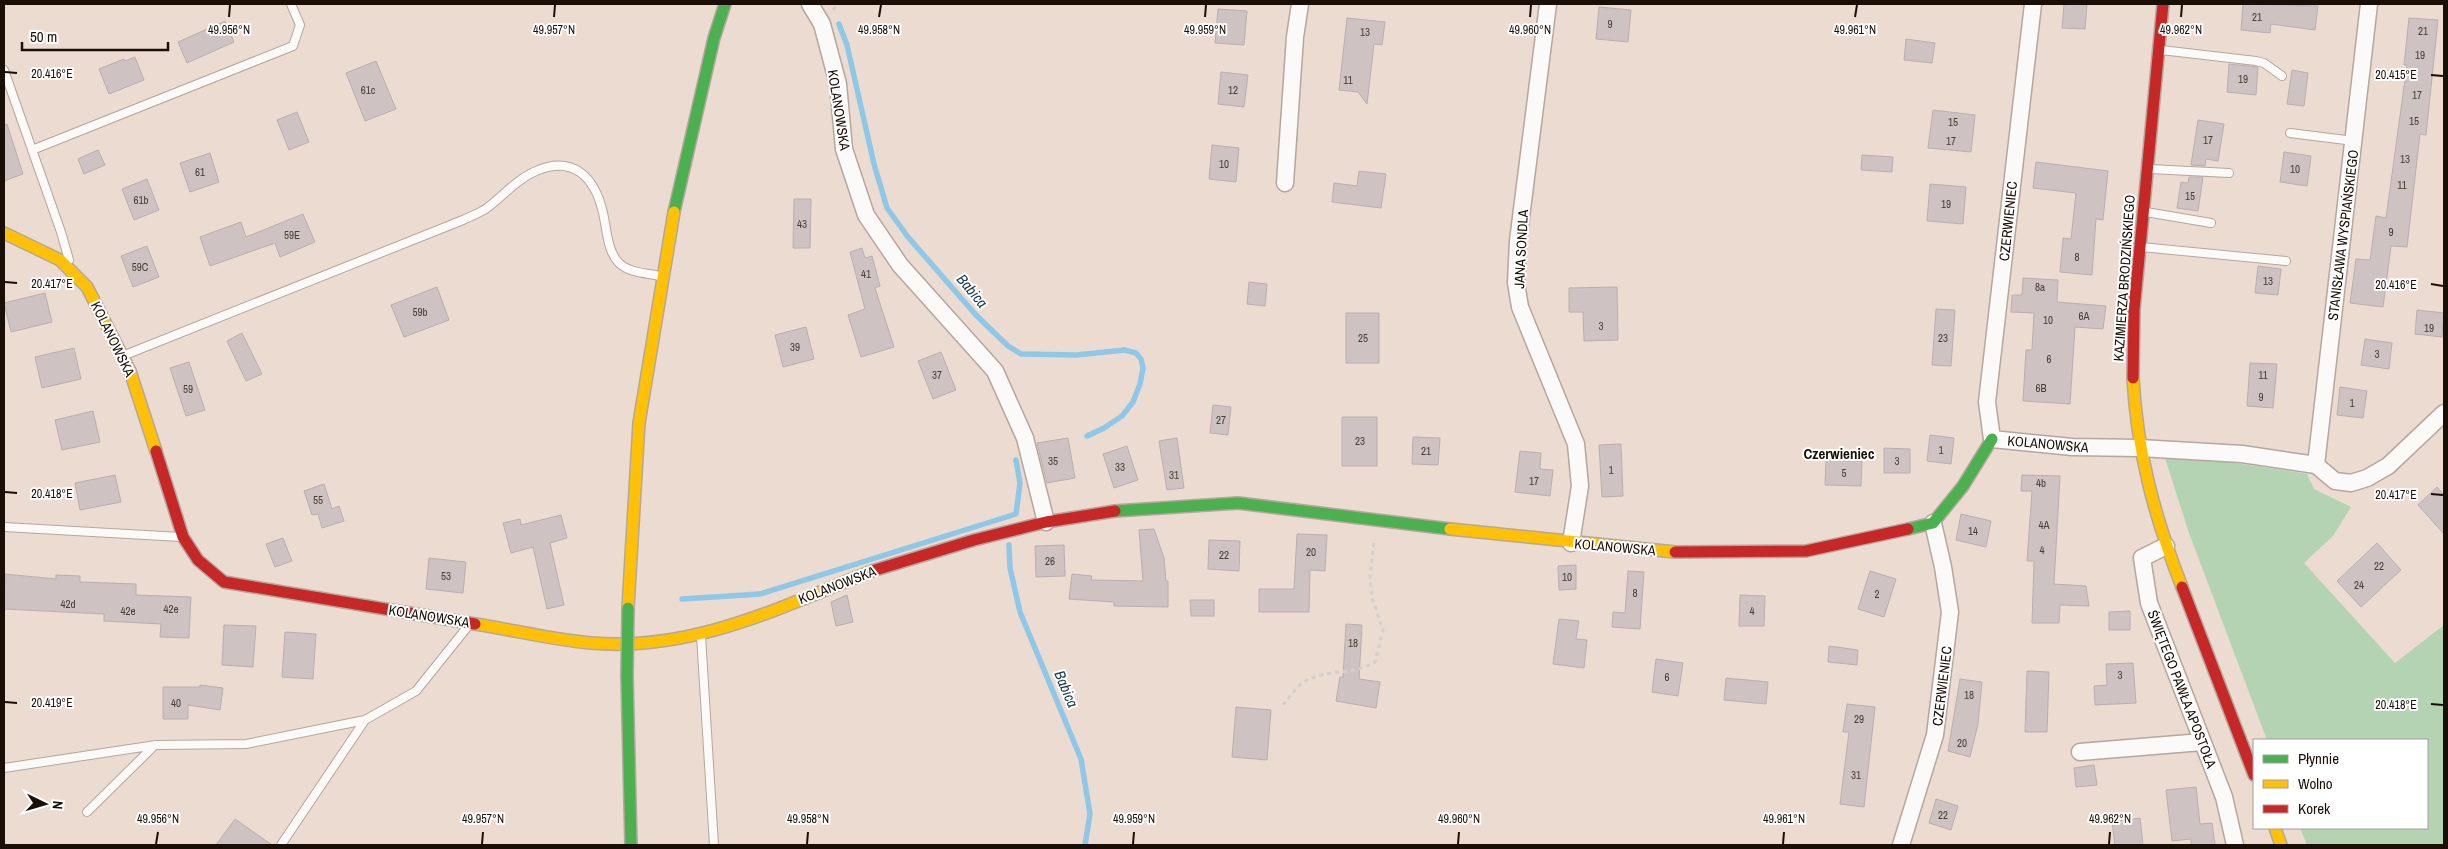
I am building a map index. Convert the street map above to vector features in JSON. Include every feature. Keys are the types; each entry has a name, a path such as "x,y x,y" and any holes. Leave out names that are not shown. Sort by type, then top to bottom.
{"street":[{"path":"631,845 627,676 628,608 639,423 672,219 714,38 725,4"},
{"name":"KOLANOWSKA","path":"810,4 822,24 838,84 844,149 866,214 900,265 995,371 1025,438 1046,522"},
{"path":"1285,183 1295,37 1300,4"},
{"name":"JANA SONDLA","path":"1548,4 1518,241 1516,283 1520,307 1576,444 1580,486 1571,543"},
{"name":"CZERWIENIEC","path":"1992,439 1987,402 2033,4"},
{"name":"KAZIMIERZA BRODZIŃSKIEGO","path":"2163,4 2140,247 2132,364 2135,423 2152,499 2166,546 2253,772"},
{"name":"STANISŁAWA WYSPIAŃSKIEGO","path":"2316,466 2369,4"},
{"name":"KOLANOWSKA","path":"4,233 60,260 87,287 130,371 183,537 198,560 224,582 592,643 651,642 728,628 878,569 974,540 1046,522 1106,512 1238,503 1571,543 1681,553 1806,551 1933,523 1963,486 1992,439 2072,447 2140,448 2242,454 2316,466"},
{"path":"2316,466 2335,480 2351,483 2367,478 2388,466 2444,413"},
{"name":"CZERWIENIEC","path":"1901,845 1935,735 1950,612 1943,567 1933,523"},
{"name":"ŚWIĘTEGO PAWŁA APOSTOŁA","path":"2166,546 2142,558 2149,603 2224,797 2235,845"},
{"path":"2080,752 2202,742"},
{"path":"2275,829 2281,845"}],"lane":[{"path":"32,150 293,46 300,25 291,4"},
{"path":"2159,50 2256,61 2264,63 2282,76"},
{"path":"4,70 61,232 72,272"},
{"path":"2290,133 2354,140"},
{"path":"123,356 463,220 486,208 535,171 558,164 575,169 590,180 603,212 608,241 619,263 634,271 662,276"},
{"path":"2148,170 2229,173"},
{"path":"2144,212 2211,223"},
{"path":"2140,247 2286,261"},
{"path":"4,527 183,537"},
{"path":"4,768 156,745 246,744 364,720 416,692 471,623"},
{"path":"701,634 714,845"},
{"path":"281,845 364,720"},
{"path":"87,812 156,745"}],"path":[{"path":"1283,705 1306,680 1326,673 1364,669 1374,662 1383,630 1372,598 1370,577 1378,521"}],"green space":[{"path":"2176,454 2307,474 2314,489 2351,507 2333,536 2304,563 2395,663 2444,625 2444,845 2307,845 2300,829 2428,829 2428,739 2267,739 2189,533 2164,455"}],"building":[{"path":"2064,4 2087,4 2085,29 2062,28"},
{"path":"2243,4 2318,6 2315,30 2271,24 2270,33 2241,30"},
{"path":"1599,7 1631,10 1628,42 1596,39"},
{"path":"1218,9 1247,11 1244,45 1215,43"},
{"path":"1347,18 1385,22 1382,45 1374,44 1367,104 1358,92 1339,90"},
{"path":"2409,18 2438,20 2426,135 2420,134 2407,247 2391,246 2383,307 2350,303 2356,259 2370,260 2376,216 2386,218 2407,65 2404,65"},
{"path":"225,21 234,42 187,63 178,42"},
{"path":"1906,39 1935,43 1932,63 1904,60"},
{"path":"135,57 144,80 109,94 99,69 124,59 125,61"},
{"path":"376,61 396,109 365,121 346,73"},
{"path":"2229,64 2258,67 2256,95 2227,92"},
{"path":"2292,70 2308,73 2304,106 2287,104"},
{"path":"1221,72 1248,75 1244,107 1218,104"},
{"path":"1933,110 1975,115 1971,152 1928,148"},
{"path":"297,112 309,142 289,150 277,120"},
{"path":"2198,120 2224,124 2218,161 2206,159 2205,166 2191,165"},
{"path":"7,124 23,174 4,181 4,125"},
{"path":"1212,145 1239,148 1236,182 1209,179"},
{"path":"98,150 105,165 84,174 78,159"},
{"path":"2284,152 2311,156 2307,186 2280,182"},
{"path":"210,153 219,182 190,192 180,163"},
{"path":"1862,155 1893,157 1892,172 1861,170"},
{"path":"2036,162 2108,171 2103,220 2096,219 2092,275 2060,272 2063,238 2071,239 2076,193 2033,188"},
{"path":"1359,171 1386,174 1381,208 1332,202 1334,183 1357,186"},
{"path":"2189,177 2203,177 2198,211 2177,208 2181,182 2188,183"},
{"path":"147,179 159,210 134,220 122,189"},
{"path":"1930,184 1966,187 1963,224 1927,221"},
{"path":"794,199 811,199 810,248 793,248"},
{"path":"303,214 315,242 280,257 275,243 210,266 200,237 241,222 246,237"},
{"path":"147,246 159,277 133,287 121,256"},
{"path":"862,248 865,258 872,256 880,286 875,288 894,347 861,357 848,315 865,309 850,252"},
{"path":"2258,266 2281,269 2278,295 2255,293"},
{"path":"2023,278 2058,280 2057,302 2106,306 2103,329 2075,327 2070,404 2023,401 2026,350 2032,350 2034,313 2011,312 2012,295 2022,295"},
{"path":"1249,282 1267,284 1265,306 1247,304"},
{"path":"437,287 449,320 404,337 391,305"},
{"path":"1617,287 1618,340 1584,341 1583,312 1569,312 1569,288"},
{"path":"45,293 52,322 11,332 4,303"},
{"path":"1936,309 1955,310 1951,366 1932,365"},
{"path":"2417,310 2444,313 2442,337 2415,334"},
{"path":"1346,313 1379,313 1379,363 1346,363"},
{"path":"806,327 814,359 783,367 775,335"},
{"path":"242,333 262,374 246,381 227,341"},
{"path":"2365,339 2392,343 2389,369 2361,365"},
{"path":"74,348 81,379 42,388 35,357"},
{"path":"941,352 956,390 933,399 918,361"},
{"path":"189,362 205,410 186,416 170,368"},
{"path":"2250,363 2277,364 2273,408 2247,406"},
{"path":"2340,387 2367,391 2363,418 2337,415"},
{"path":"1213,405 1231,407 1228,435 1210,433"},
{"path":"93,411 100,442 62,450 55,420"},
{"path":"1342,417 1377,417 1377,466 1342,466"},
{"path":"1930,435 1954,438 1951,464 1927,461"},
{"path":"1413,437 1440,438 1438,465 1412,464"},
{"path":"1068,438 1075,478 1047,483 1037,443"},
{"path":"1177,438 1184,488 1167,490 1159,441"},
{"path":"1621,444 1623,496 1602,497 1599,445"},
{"path":"1127,446 1138,480 1114,488 1103,454"},
{"path":"1884,448 1910,449 1910,473 1884,473"},
{"path":"1520,451 1541,453 1540,469 1553,470 1550,496 1515,492"},
{"path":"1826,460 1862,461 1861,486 1825,485"},
{"path":"115,475 121,502 80,510 75,483"},
{"path":"2022,475 2060,476 2054,584 2086,586 2089,606 2060,605 2059,623 2032,623 2034,561 2027,561 2032,491 2021,491"},
{"path":"324,484 332,509 339,506 344,521 322,528 318,514 312,515 304,491"},
{"path":"2437,487 2444,495 2444,534 2418,505"},
{"path":"1961,514 1991,521 1986,547 1956,540"},
{"path":"561,515 567,538 550,543 564,605 547,609 533,547 511,553 503,523 520,519 521,525"},
{"path":"1154,529 1164,558 1166,581 1168,581 1168,607 1114,606 1114,602 1069,599 1072,574 1092,576 1091,580 1143,581 1139,530"},
{"path":"1297,534 1327,535 1325,571 1310,570 1309,612 1259,612 1259,589 1294,589"},
{"path":"283,538 292,561 275,567 266,544"},
{"path":"1209,540 1240,541 1239,571 1208,569"},
{"path":"2377,543 2401,570 2361,607 2337,581"},
{"path":"1064,545 1065,576 1036,577 1035,546"},
{"path":"429,558 466,562 463,593 426,589"},
{"path":"1576,565 1576,589 1559,590 1558,566"},
{"path":"1628,571 1644,572 1640,629 1612,627 1613,612 1625,613"},
{"path":"1870,571 1896,579 1884,617 1858,609"},
{"path":"5,574 56,579 56,575 80,576 80,582 136,584 136,595 191,597 189,638 160,637 161,624 104,621 104,614 4,609"},
{"path":"847,595 853,622 836,626 831,602"},
{"path":"1740,595 1765,596 1764,626 1739,626"},
{"path":"1190,600 1214,600 1214,616 1191,616"},
{"path":"2130,611 2130,630 2109,630 2109,612"},
{"path":"1559,619 1579,621 1576,639 1587,640 1584,668 1553,664"},
{"path":"1346,624 1362,625 1359,679 1380,682 1376,708 1336,701 1340,677 1343,677"},
{"path":"224,625 256,626 253,667 222,665"},
{"path":"285,632 316,634 313,679 282,677"},
{"path":"1829,646 1858,650 1857,665 1828,662"},
{"path":"1656,659 1683,663 1678,696 1652,692"},
{"path":"2133,663 2136,703 2095,705 2094,686 2107,685 2106,664"},
{"path":"2027,671 2049,672 2047,732 2025,732"},
{"path":"1726,678 1768,682 1766,704 1724,700"},
{"path":"1960,679 1982,682 1978,724 1970,757 1948,751"},
{"path":"200,685 223,688 220,710 188,705 188,719 163,719 163,687 200,687"},
{"path":"1847,704 1875,707 1864,807 1840,804 1849,732 1843,732"},
{"path":"1236,707 1271,710 1267,760 1232,757"},
{"path":"2094,765 2097,785 2076,787 2074,768"},
{"path":"2196,787 2200,824 2212,823 2215,845 2191,845 2191,839 2172,841 2166,790"},
{"path":"1936,799 1958,806 1951,830 1929,823"},
{"path":"2140,818 2143,845 2115,845 2112,822"},
{"path":"235,819 272,845 216,845"}],"waterway":[{"name":"Babica","path":"839,24 847,45 874,164 887,208 908,237 976,315 1008,346 1021,354 1077,355 1124,350 1136,353 1141,359 1143,368 1140,384 1133,402 1122,416 1087,436"},
{"path":"682,599 760,594 1016,514 1020,483 1016,460"},
{"name":"Babica","path":"1009,545 1010,568 1020,612 1081,759 1090,814 1085,845"}],"traffic: fast":[{"path":"674,212 714,38 725,4"},
{"path":"1908,529 1933,523 1963,486 1992,439"},
{"path":"1115,511 1238,503 1450,529"},
{"path":"627,676 628,608"},
{"path":"627,676 631,845"}],"traffic: slow":[{"path":"628,608 639,423 674,212"},
{"path":"4,233 60,260 87,287 130,371 156,451"},
{"path":"2133,378 2139,433 2149,485 2172,561 2182,587"},
{"path":"1450,529 1675,552"},
{"path":"475,624 577,642 628,644 665,641 735,624 804,599 872,571"},
{"path":"2275,829 2281,845"}],"traffic: jam":[{"path":"2133,378 2134,310 2163,4"},
{"path":"156,451 183,537 198,560 224,582 475,624"},
{"path":"872,571 974,540 1046,522 1115,511"},
{"path":"1675,552 1806,551 1908,529"},
{"path":"2182,587 2253,772"}],"district":[{"name":"Czerwieniec","path":"1839,454"}]}
